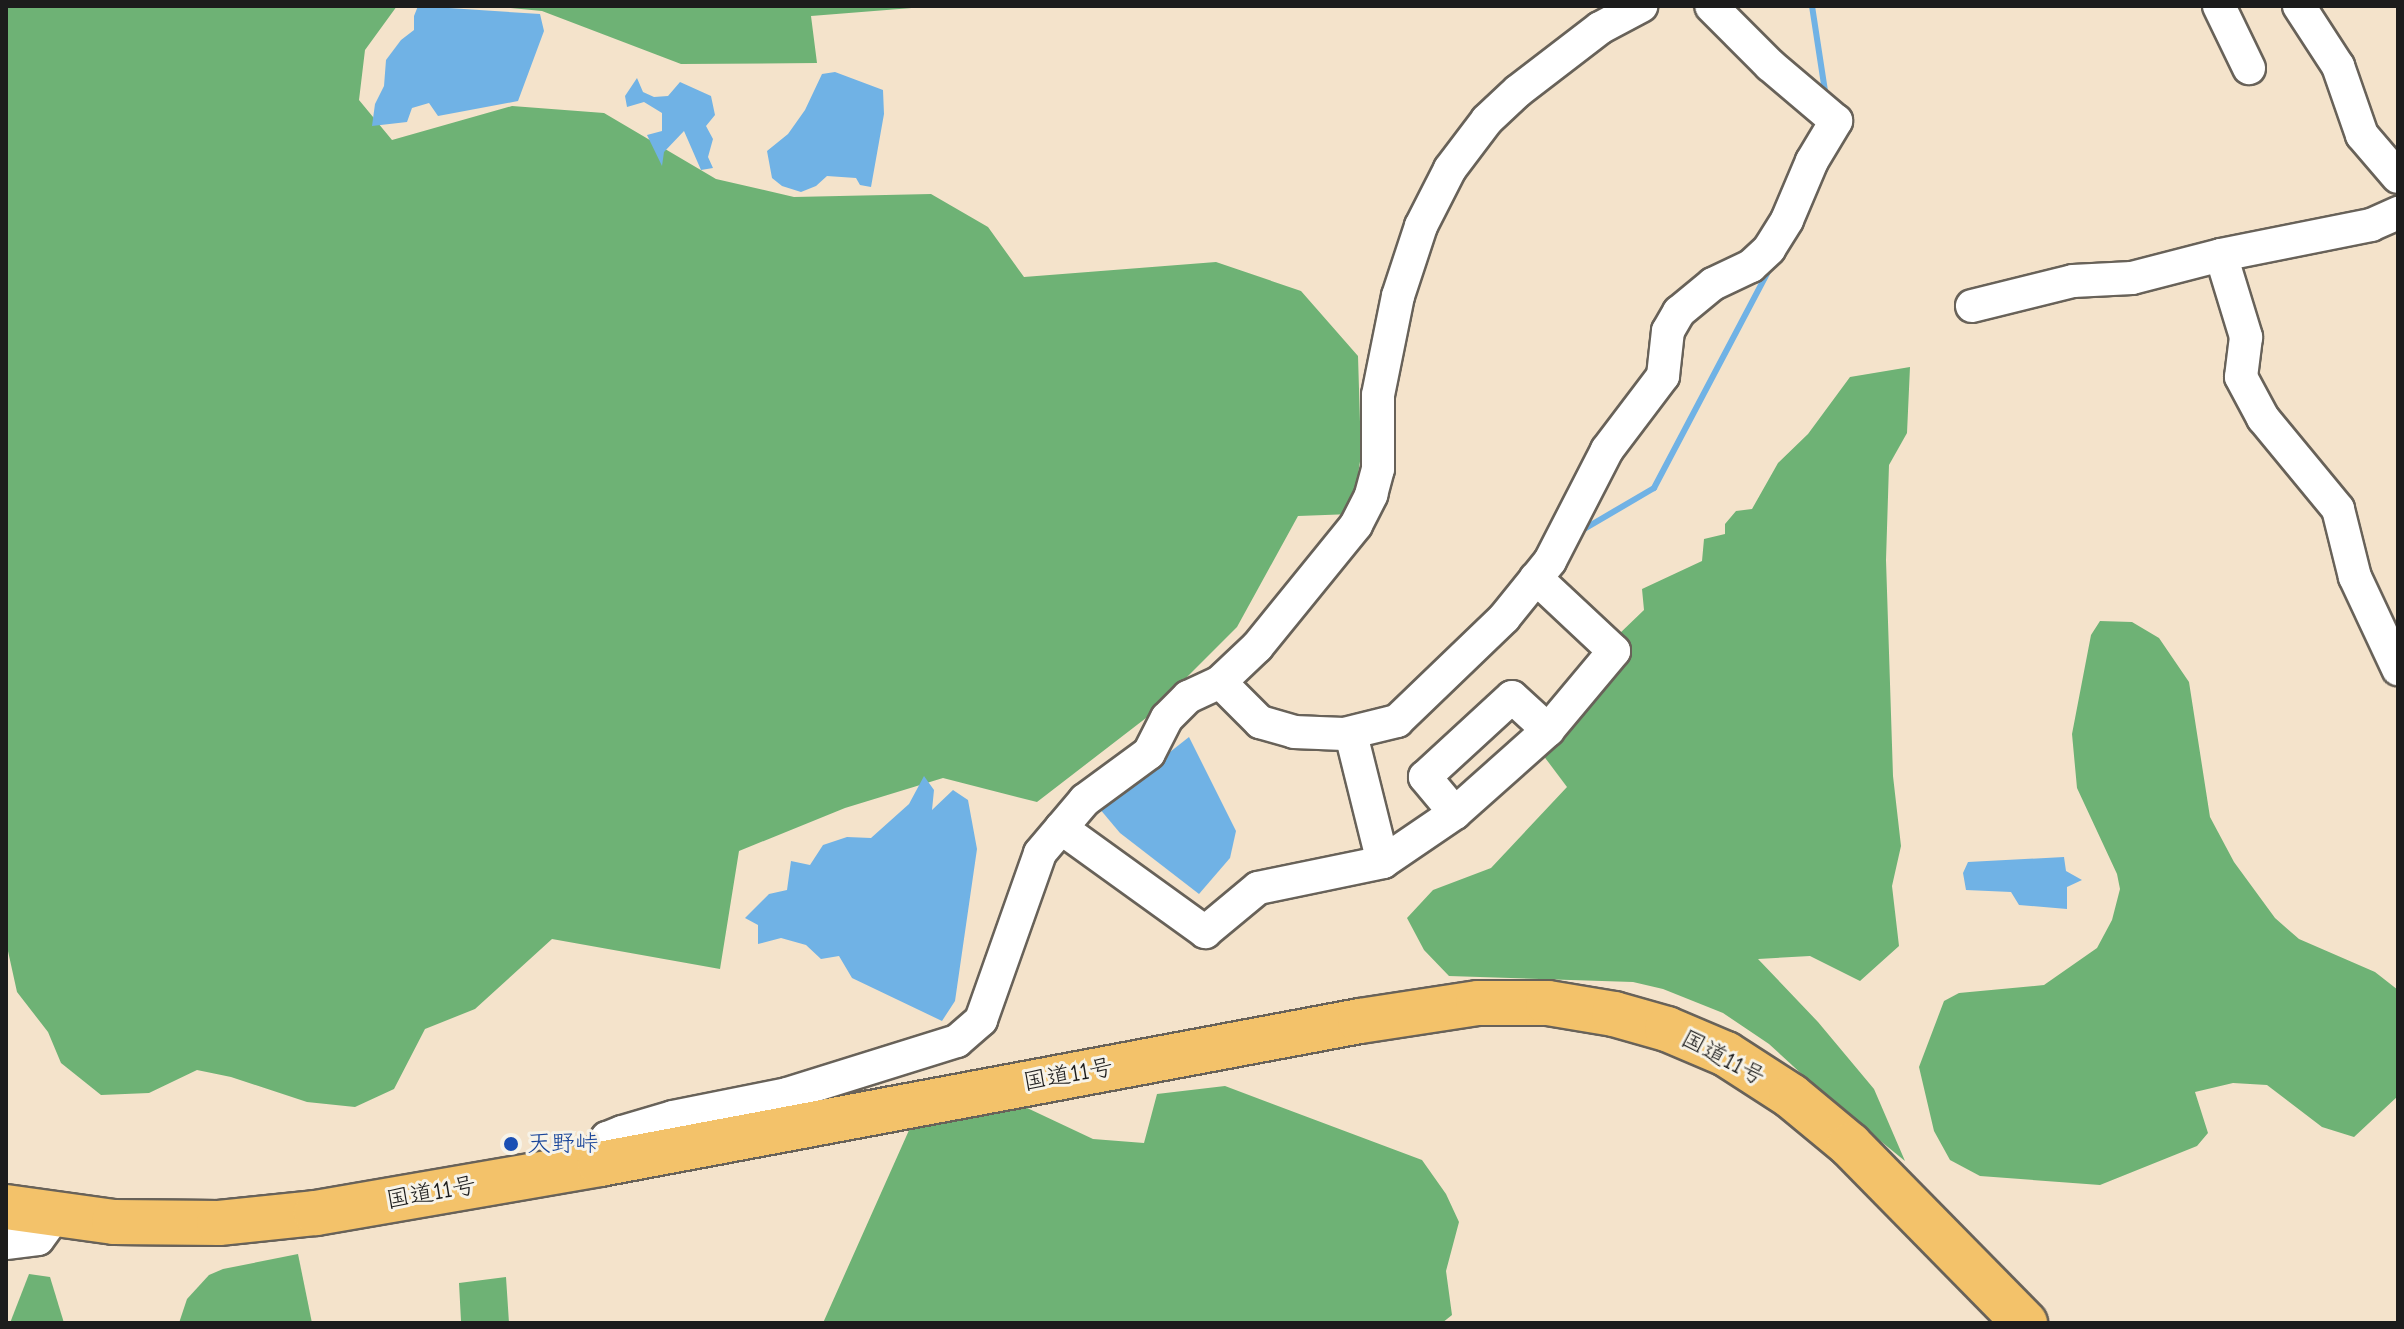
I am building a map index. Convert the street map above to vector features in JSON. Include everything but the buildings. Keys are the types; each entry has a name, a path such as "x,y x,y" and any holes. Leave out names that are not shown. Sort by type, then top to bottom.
{"highway":[{"name":"国道11号","path":"6,1207 114,1222 219,1223 316,1213 600,1164 1360,1021 1478,1003 1548,1003 1614,1014 1667,1029 1726,1054 1791,1096 1850,1145 2025,1323"}],"street":[{"path":"600,1164 601,1148 607,1138 622,1132 673,1117 787,1094 957,1041 981,1020 1040,853 1085,800 1149,753 1167,718 1188,697 1220,682 1257,647 1356,525 1371,495 1378,469 1378,395 1398,296 1421,226 1450,169 1487,120 1518,91 1600,28 1641,6"},
{"path":"1220,682 1260,722 1294,732 1351,734 1397,721 1504,618 1550,561 1607,450 1663,376 1668,331 1679,312 1713,284 1751,266 1769,249 1787,220 1812,161 1836,121 1770,65 1711,6"},
{"path":"2219,6 2249,68"},
{"path":"2299,6 2338,66 2362,135 2398,177"},
{"path":"1972,306 2073,281 2132,278 2221,255 2371,225 2398,213"},
{"path":"2221,255 2246,337 2241,377 2263,418 2338,509 2355,577 2398,669"},
{"path":"1061,828 1205,932 1258,888 1383,862 1455,813 1548,730 1614,651 1536,578"},
{"path":"1455,813 1425,777 1512,697 1548,730"},
{"path":"1351,734 1383,862"},
{"path":"6,1243 38,1239 55,1216"}],"green space":[{"path":"6,6 397,6 365,50 359,100 392,140 512,106 604,113 716,179 794,197 931,194 988,227 1024,277 1216,262 1301,291 1358,356 1361,455 1352,514 1298,516 1237,627 1146,718 1037,802 943,778 845,808 739,851 720,969 552,939 475,1009 425,1029 394,1089 355,1107 307,1102 231,1077 197,1070 149,1093 101,1095 61,1063 48,1032 17,992 6,942"},
{"path":"491,6 937,6 811,16 817,63 681,64 542,11"},
{"path":"1910,367 1907,433 1889,465 1886,560 1893,776 1901,846 1892,886 1899,946 1860,981 1810,956 1758,959 1818,1022 1874,1089 1905,1161 1829,1099 1769,1044 1723,1013 1663,989 1633,982 1449,976 1424,950 1407,918 1433,890 1491,868 1567,787 1540,751 1618,635 1644,610 1642,589 1702,561 1704,539 1725,534 1725,524 1736,511 1752,509 1778,463 1808,434 1850,377"},
{"path":"2100,621 2132,622 2159,638 2189,682 2210,817 2234,862 2275,918 2299,939 2375,972 2398,990 2398,1096 2354,1137 2322,1127 2267,1085 2233,1083 2195,1092 2208,1133 2197,1146 2100,1185 1980,1176 1950,1160 1934,1131 1919,1067 1944,1001 1959,993 2044,985 2097,948 2112,920 2120,889 2117,874 2077,788 2072,734 2091,635"},
{"path":"1225,1086 1422,1160 1446,1194 1459,1222 1446,1271 1452,1315 1442,1323 823,1323 914,1119 1010,1100 1093,1139 1144,1143 1157,1094"},
{"path":"298,1254 312,1323 179,1323 187,1299 209,1275 223,1269"},
{"path":"29,1274 50,1277 64,1323 10,1323"},
{"path":"506,1277 509,1323 456,1323 461,1321 459,1283"}],"water":[{"path":"418,6 540,14 544,31 518,101 438,116 429,103 412,108 407,122 372,126 375,104 384,86 386,60 401,40 414,30"},
{"path":"835,72 883,90 884,114 871,187 860,185 856,178 827,176 816,186 801,192 782,186 772,178 767,151 788,134 805,110 822,74"},
{"path":"637,78 643,92 654,97 668,96 680,82 711,96 715,115 706,126 713,139 708,157 713,168 701,170 684,131 664,152 662,166 647,135 662,131 662,113 644,102 627,107 625,96"},
{"path":"1189,737 1236,831 1230,858 1199,894 1120,833 1099,808"},
{"path":"924,776 934,790 932,810 953,790 968,800 977,849 955,1001 942,1021 852,978 839,956 821,959 806,945 781,938 758,944 758,925 745,918 769,894 787,890 791,861 810,865 823,845 847,837 871,838 909,804"},
{"path":"2064,857 2066,871 2082,880 2067,887 2067,909 2019,905 2011,892 1966,890 1963,873 1968,862"}],"waterway":[{"path":"1812,6 1826,98"},
{"path":"1579,532 1654,488 1772,264"}],"place":[{"name":"天野峠","path":"511,1144"}]}
